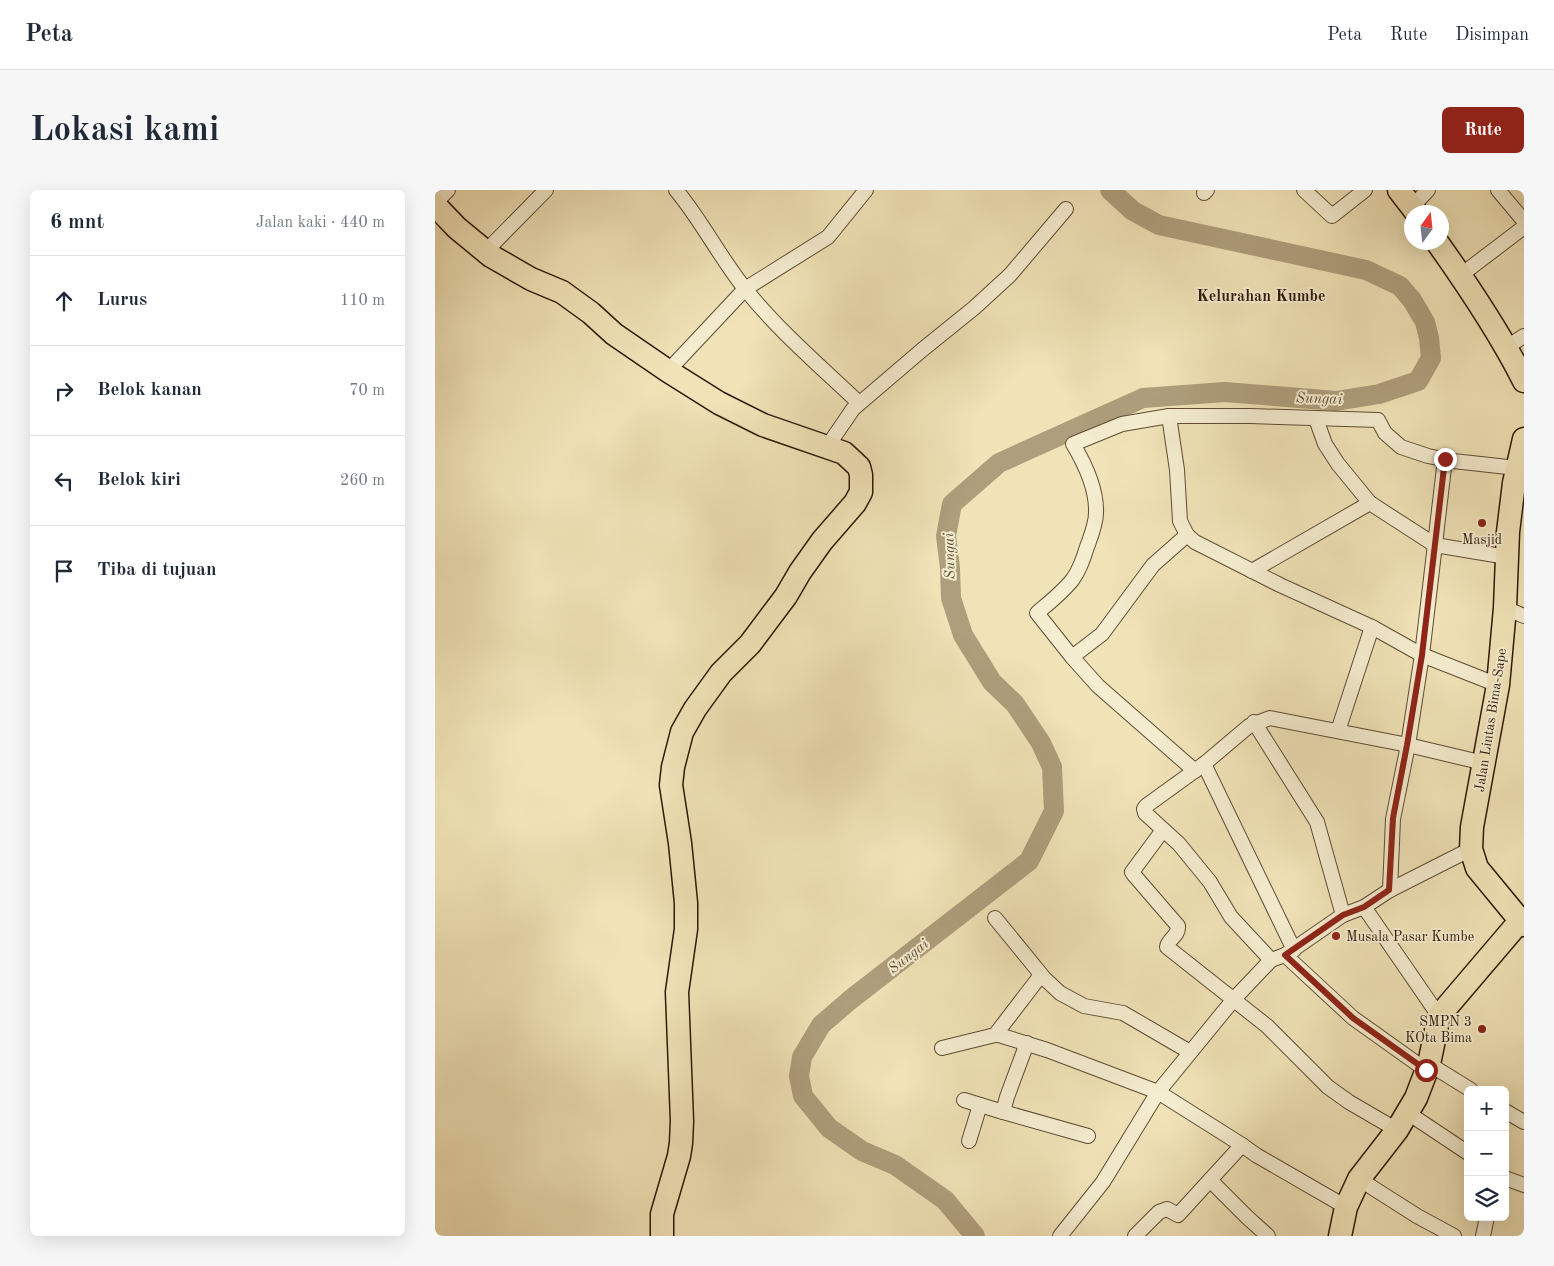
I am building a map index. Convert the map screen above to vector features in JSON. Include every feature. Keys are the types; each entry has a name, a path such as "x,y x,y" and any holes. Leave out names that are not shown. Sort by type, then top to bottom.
{"highway":[{"path":"435,204 457,228 486,251 531,279 562,292 614,334 668,372 719,403 763,425 844,453 859,467 862,484 861,492 855,502 822,541 786,596 750,644 721,673 695,709 682,732 673,767 671,785 680,843 686,903 686,929 677,992 682,1121 679,1156 662,1214 662,1236"},
{"path":"1443,250 1515,341 1524,382"},
{"name":"Jalan Lintas Bima-Sape","path":"1522,923 1477,868 1471,849 1472,827 1498,685 1514,612 1507,557 1517,519 1517,468 1524,439"},
{"path":"1340,1236 1346,1206 1359,1179 1403,1121 1416,1098 1427,1067 1439,1016 1522,923"}],"street":[{"path":"435,204 448,190"},
{"path":"486,251 546,190"},
{"path":"676,190 689,205 745,289 781,329 859,403"},
{"path":"668,372 745,289 828,237 866,190"},
{"path":"1304,190 1332,216 1365,190"},
{"path":"1409,203 1429,190"},
{"path":"1499,190 1524,221"},
{"path":"827,447 846,416 859,403 974,308 1010,275 1066,209"},
{"path":"1461,275 1524,227"},
{"path":"1169,416 1177,470 1180,521 1187,535 1195,542 1372,627 1422,655 1498,685"},
{"path":"1464,1086 1427,1067 1353,1018 1289,952 1199,767 1099,686 1072,657 1037,613 1061,593 1075,577 1083,559 1097,514 1096,502 1084,463 1073,444 1123,424 1169,416 1250,416 1378,420 1385,433 1401,447 1428,456 1517,468"},
{"path":"1316,419 1325,444 1338,464 1370,503 1435,545 1507,557"},
{"path":"1389,890 1393,818 1422,655 1445,459"},
{"path":"1252,571 1370,503"},
{"path":"1072,657 1102,634 1153,565 1187,535"},
{"path":"1338,731 1372,627"},
{"path":"1271,960 1231,917 1210,882 1179,844 1145,813 1144,809 1254,722 1270,718 1407,745 1484,763"},
{"path":"1254,722 1317,822 1343,915"},
{"path":"1163,830 1134,868 1134,875 1178,926 1178,932 1167,947 1267,1026 1328,1087 1349,1102 1403,1121 1464,1151"},
{"path":"1060,1236 1103,1182 1158,1092 1233,999 1271,960 1289,952 1343,915 1364,907 1389,890 1471,849"},
{"path":"1364,907 1439,1016"},
{"path":"995,918 1041,975 1054,988 1070,999 1084,1006 1123,1012 1191,1052"},
{"path":"995,1035 1041,975"},
{"path":"942,1048 995,1035 1098,1068 1158,1092 1256,1155 1346,1206"},
{"path":"1003,1112 1027,1044"},
{"path":"964,1100 1088,1136"},
{"path":"969,1141 979,1105"},
{"path":"1509,1113 1524,1122"},
{"path":"1135,1236 1159,1212 1167,1210 1178,1215 1242,1145"},
{"path":"1359,1179 1417,1216 1454,1236"},
{"path":"1509,1179 1524,1185"},
{"path":"1210,1180 1268,1236"},
{"path":"1483,1236 1486,1221"}],"waterway":[{"name":"Sungai","path":"975,1236 945,1200 895,1165 862,1151 829,1128 803,1096 799,1076 802,1057 821,1025 850,1000 1029,861 1054,811 1052,767 1041,743 1015,704 992,682 963,635 951,598 946,536 952,504 999,463 1143,398 1225,392 1336,401 1379,394 1418,381 1431,358 1425,322 1412,300 1400,286 1366,270 1159,225 1133,211 1110,190"}],"place":[{"name":"Masjid","path":"1482,523"},
{"name":"Musala Pasar Kumbe","path":"1336,936"},
{"name":"SMPN 3 KOta Bima","path":"1482,1029"}],"district":[{"name":"Kelurahan Kumbe","path":"1261,295"}],"route":[{"path":"1426,1070 1353,1018 1285,955 1343,915 1364,907 1389,890 1393,818 1422,655 1445,459"}]}
